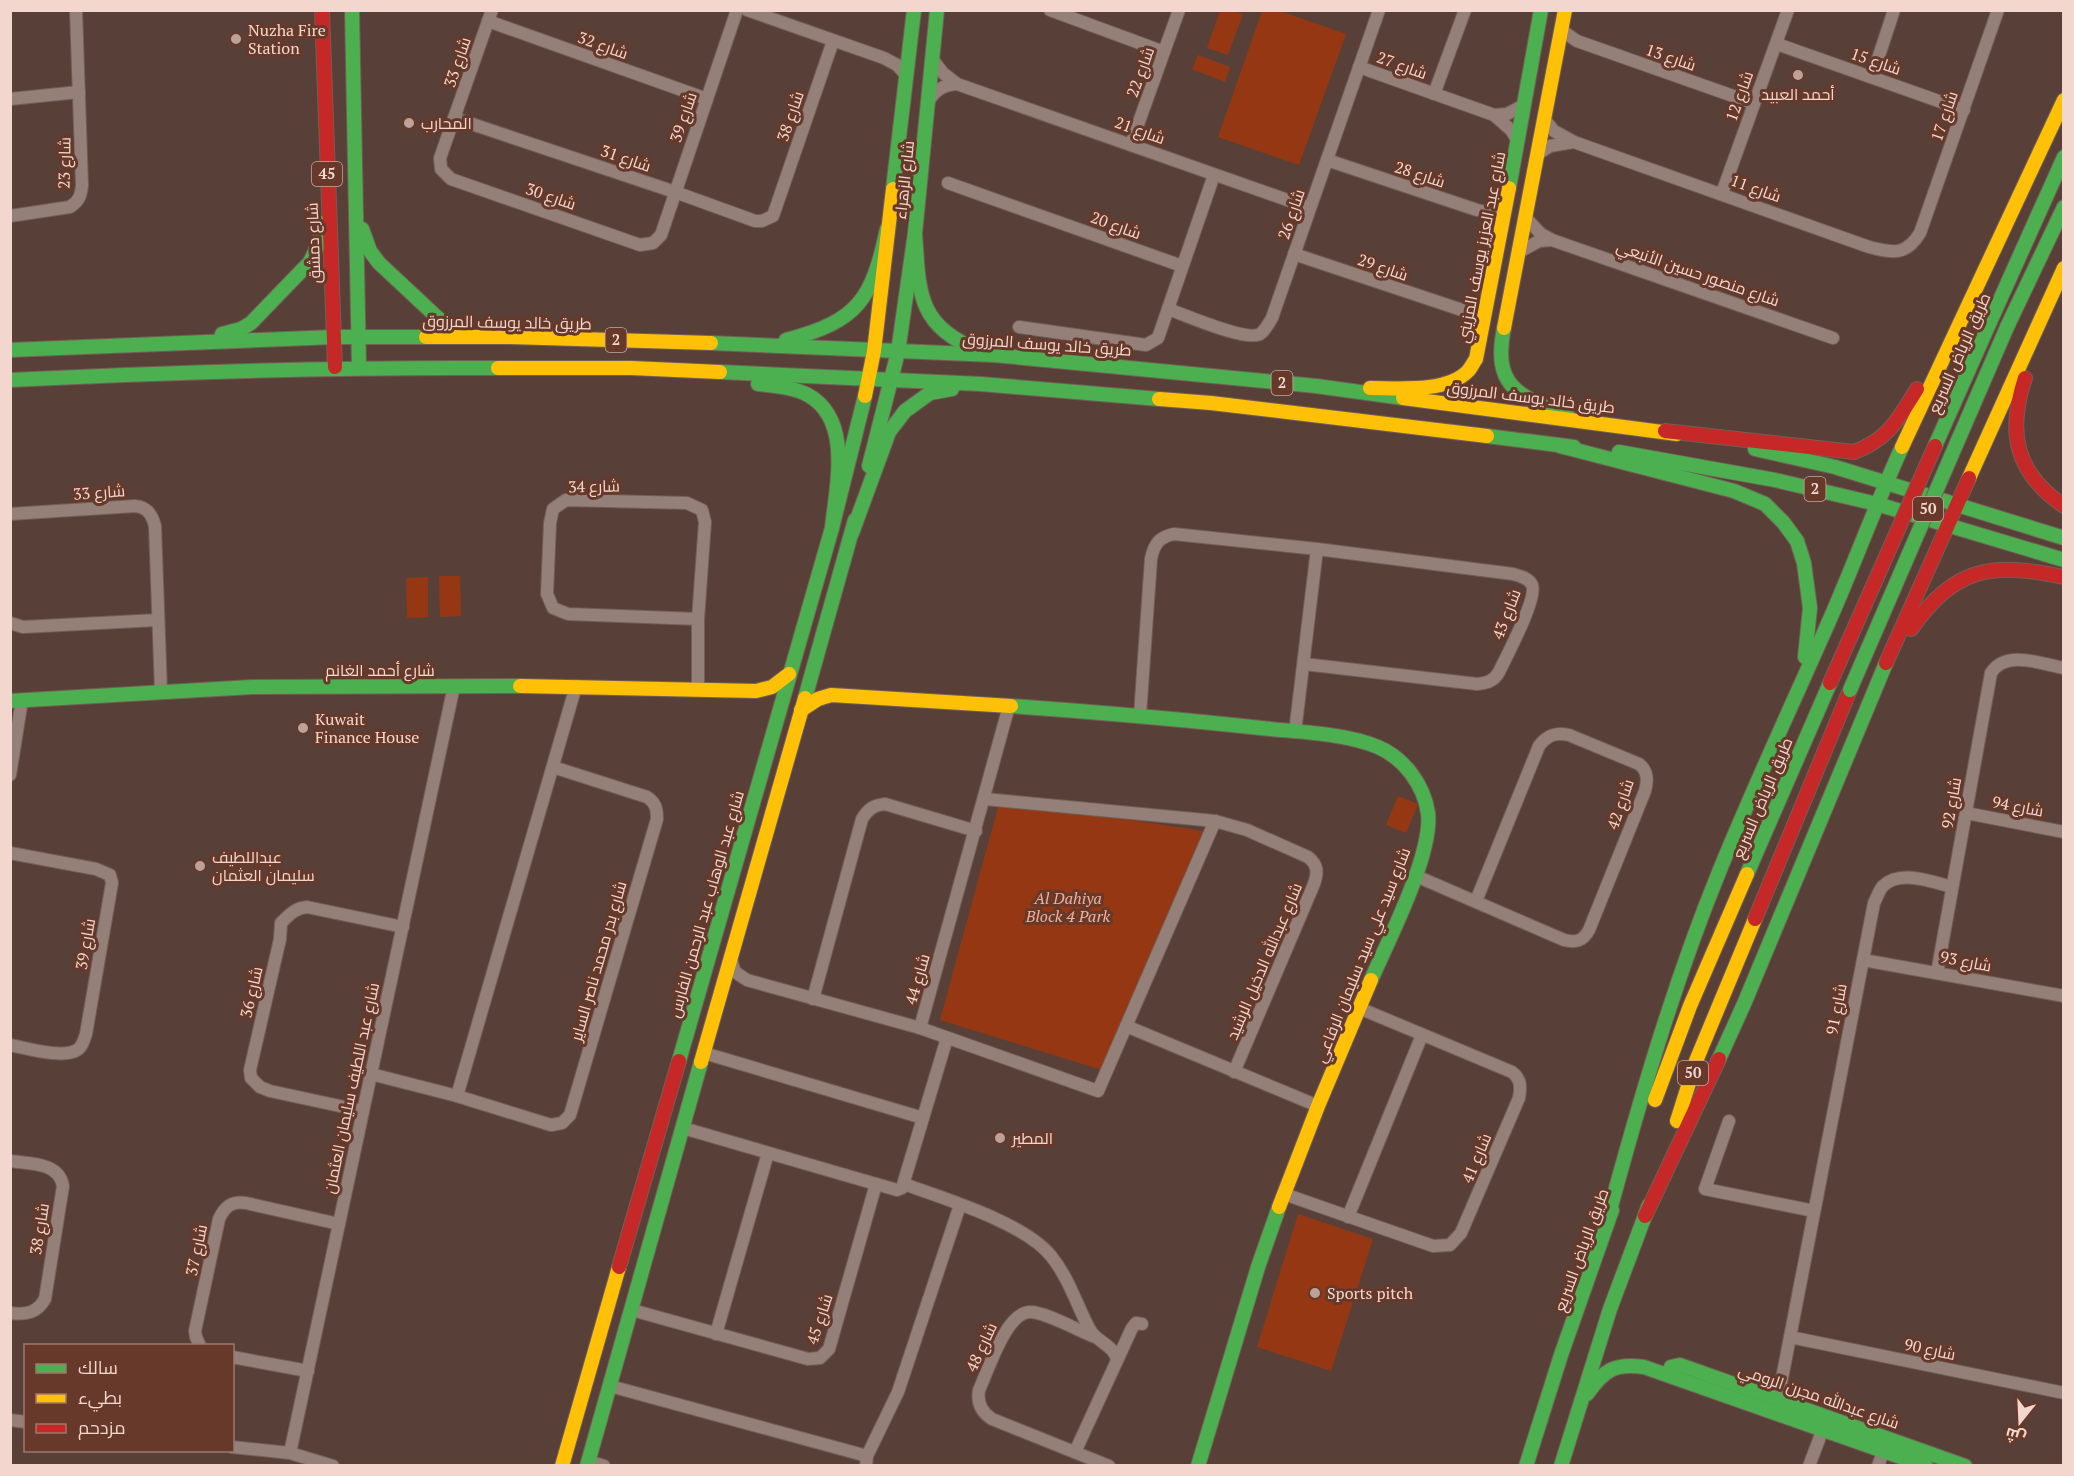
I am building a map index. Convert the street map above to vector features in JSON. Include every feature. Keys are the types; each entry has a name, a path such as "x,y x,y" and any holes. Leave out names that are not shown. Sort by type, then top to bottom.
{"main road":[{"name":"شارع الزهراء","path":"874,351 914,10"},
{"name":"شارع الزهراء","path":"898,352 915,233 937,10"},
{"name":"شارع عبد العزيز يوسف المزيني","path":"1316,386 1369,388 1436,386 1456,379 1468,370 1476,358 1514,163 1540,10"},
{"path":"1565,10 1500,350 1502,369 1507,381 1514,389 1543,406 1574,419"},
{"path":"322,11 331,19 337,20 343,20 352,12"},
{"name":"شارع دمشق","path":"322,11 335,367"},
{"name":"45","path":"352,12 359,367"},
{"path":"323,51 330,45 339,43 346,45 353,52"},
{"path":"1607,1221 1634,1121 1687,959 1719,872 1855,561 1886,482 2064,100"},
{"name":"طريق الرياض السريع","path":"1526,1466 1607,1221 1645,1128 1690,1006 1830,683 2064,157"},
{"path":"1514,163 1516,167 1525,171 1533,167 1537,159"},
{"path":"1509,189 1521,184 1531,192"},
{"path":"356,206 364,237 374,257 440,320 460,331 510,337"},
{"path":"192,342 231,332 251,323 312,258 318,245 328,207"},
{"name":"طريق الرياض السريع","path":"1561,1466 1610,1309 1645,1216 1696,1061 1850,690 2007,327 2064,207"},
{"path":"767,345 808,335 840,320 849,312 866,295 878,267 887,229"},
{"path":"915,233 918,270 925,306 934,324 961,345 994,355"},
{"path":"1495,264 1498,272 1506,275 1516,267"},
{"path":"1645,1216 1744,1004 1874,691 2064,268"},
{"path":"2044,315 2020,395 2015,424 2024,465 2036,483 2064,506"},
{"path":"1665,431 1838,451 1854,452 1871,447 1884,439 1896,423 1961,317"},
{"name":"طريق خالد يوسف المرزوق","path":"10,350 358,337 510,337 994,355 1316,386 1665,431 1835,467 2064,538"},
{"name":"شارع عبد الوهاب عبد الرحمن الفارس","path":"562,1466 832,528 874,351"},
{"path":"852,533 898,352"},
{"name":"2","path":"10,380 335,367 632,368 981,384 1211,403 1614,452 1775,480 1877,504 2064,560"},
{"path":"632,368 777,386 810,396 827,411 835,428 839,451 832,528"},
{"path":"587,1463 684,1128 828,610 852,533 889,432 905,411 930,393 981,384"},
{"path":"1922,406 1920,419 1924,431 1932,442 1942,449 1955,452 1968,450 1980,444 1988,434"},
{"path":"1560,446 1734,491 1765,504 1783,522 1797,541 1809,586 1810,608 1802,683"},
{"path":"1855,561 1863,548 1876,540 1892,539 1906,544 1917,554 1923,568 1922,584"},
{"path":"1874,691 1916,621 1934,599 1954,582 2002,568 2031,569 2064,577"},
{"path":"816,583 826,592 834,590"},
{"path":"810,604 818,602 826,606 828,610"},
{"path":"813,664 824,681 838,695"},
{"name":"شارع أحمد الغانم","path":"16,700 287,686 576,687 750,691 772,687 789,674"},
{"path":"750,691 770,706 776,718"},
{"name":"شارع سيد علي سيد سليمان الرفاعي","path":"801,710 818,699 838,695 1140,715 1295,732 1338,737 1378,747 1406,767 1417,781 1424,796 1428,814 1428,831 1416,876 1318,1106 1284,1194 1255,1277 1198,1466"},
{"path":"689,1019 690,1024 696,1030 706,1030 712,1023"},
{"path":"682,1047 686,1044 698,1044 704,1053"},
{"path":"593,1358 598,1366 603,1368 616,1363"},
{"name":"شارع عبدالله مجرن الرومي","path":"1565,1451 1587,1394 1599,1378 1612,1368 1626,1364 1644,1367 1822,1429 1965,1466"},
{"name":"شارع عبدالله مجرن الرومي","path":"1668,1375 1671,1367 1680,1365 1778,1399 1886,1444 1926,1466"},
{"path":"587,1380 600,1376 605,1378 610,1386"}],"street":[{"name":"شارع 23","path":"10,216 70,207 81,195 76,10"},
{"name":"شارع 39","path":"661,235 737,10"},
{"path":"747,10 884,58 897,65 907,76"},
{"path":"1050,10 1164,52"},
{"name":"شارع 22","path":"1131,144 1179,10"},
{"name":"شارع 26","path":"1168,309 1239,334 1251,336 1260,334 1272,318 1379,10"},
{"name":"شارع 27","path":"1434,94 1465,10"},
{"name":"شارع 12","path":"1722,194 1788,10"},
{"path":"1872,77 1893,10"},
{"name":"شارع 17","path":"1920,233 1998,10"},
{"name":"شارع 32","path":"490,16 707,99"},
{"name":"شارع 33","path":"440,158 490,16"},
{"name":"شارع 13","path":"1561,30 1577,41 1753,103"},
{"name":"شارع 38","path":"778,202 833,41"},
{"path":"1558,47 1577,41"},
{"name":"شارع 15","path":"1777,44 1964,110"},
{"path":"884,58 899,54 910,45"},
{"name":"شارع 21","path":"932,59 943,73 957,84 1310,208"},
{"name":"شارع 27","path":"1359,67 1494,115 1512,130 1518,141"},
{"path":"928,104 932,95 939,89 957,84"},
{"path":"10,99 79,92"},
{"path":"1494,115 1507,114 1524,105"},
{"name":"شارع 31","path":"454,118 754,221 773,216 778,202"},
{"name":"شارع 11","path":"1544,119 1554,131 1574,142 1869,247 1888,251 1908,249 1920,233"},
{"path":"1537,159 1550,146 1574,142"},
{"name":"شارع 30","path":"440,158 441,169 451,179 640,245 653,243 661,235"},
{"name":"شارع 28","path":"1327,160 1477,210 1504,216"},
{"path":"1019,327 1146,345 1158,338 1214,175"},
{"name":"شارع 20","path":"948,183 1182,266"},
{"name":"شارع منصور حسين الأنبعي","path":"1526,218 1540,234 1552,240 1833,338"},
{"path":"1519,252 1539,241 1552,240"},
{"name":"شارع 29","path":"1294,254 1461,310 1483,325"},
{"name":"شارع 29","path":"1461,310 1487,308"},
{"name":"شارع 34","path":"698,619 568,614 554,608 547,594 550,523 553,509 566,500 687,503 702,510 705,522 698,619 698,690"},
{"name":"شارع 33","path":"10,514 135,506 150,512 155,526 160,691"},
{"name":"شارع 43","path":"1140,715 1151,559 1158,541 1165,536 1174,534 1317,549 1513,574 1529,581 1534,594 1499,672 1492,681 1478,684 1304,664"},
{"path":"1295,732 1317,549"},
{"path":"10,623 23,627 158,620"},
{"name":"شارع 92","path":"1936,973 1991,673 2000,663 2008,659 2064,668"},
{"name":"شارع عبد اللطيف سليمان العثمان","path":"290,1454 454,686"},
{"path":"457,1096 576,687"},
{"path":"10,775 16,700"},
{"name":"شارع 44","path":"747,980 920,1028 1009,706"},
{"name":"شارع 42","path":"1416,876 1564,940 1572,942 1582,939 1589,930 1645,791 1647,777 1644,768 1569,735 1560,733 1547,737 1539,746 1476,900"},
{"name":"شارع بدر محمد ناصر الساير","path":"371,1074 457,1096 550,1125 562,1123 570,1115 657,819 655,804 647,797 554,767"},
{"name":"شارع عبدالله الدخيل الرشيد","path":"985,799 1215,821 1247,830 1308,857 1317,866 1314,884 1234,1072"},
{"path":"813,999 862,819 866,812 874,806 885,804 975,831"},
{"name":"شارع 94","path":"1966,813 2064,832"},
{"path":"920,1028 1098,1091 1215,821"},
{"name":"شارع 39","path":"10,852 96,869 110,875 112,883 86,1034 80,1047 69,1053 60,1054 10,1046"},
{"name":"شارع 91","path":"1778,1399 1874,903 1883,885 1900,878 1909,877 1952,886"},
{"name":"شارع 36","path":"363,1111 270,1091 260,1088 251,1078 250,1070 280,939 281,923 299,908 307,907 403,927"},
{"path":"730,957 735,972 747,980"},
{"name":"شارع 93","path":"1863,960 2064,996"},
{"path":"722,989 734,982 747,980"},
{"name":"شارع 41","path":"1284,1194 1433,1246 1450,1245 1461,1233 1519,1098 1520,1083 1512,1072 1359,1008"},
{"path":"1126,1026 1318,1106"},
{"path":"1348,1217 1422,1035"},
{"path":"684,1128 897,1190 904,1184 947,1038"},
{"path":"704,1053 923,1118"},
{"path":"1729,1121 1705,1189 1814,1211"},
{"path":"716,1334 768,1153"},
{"name":"شارع 38","path":"10,1161 52,1169 61,1178 63,1186 45,1299 35,1311 28,1314 10,1313"},
{"name":"شارع 45","path":"632,1310 808,1359 814,1360 824,1356 830,1349 876,1184"},
{"name":"شارع 48","path":"904,1184 1016,1229 1034,1240 1050,1254 1060,1268 1095,1337"},
{"name":"شارع 37","path":"199,1344 195,1331 222,1211 233,1203 246,1203 339,1224"},
{"path":"610,1386 867,1461 898,1392 960,1205"},
{"name":"شارع 48","path":"1109,1466 987,1416 980,1404 979,1390 1008,1326 1026,1312 1042,1315 1095,1337 1113,1350 1117,1360"},
{"path":"1076,1452 1134,1324 1142,1324"},
{"name":"شارع 90","path":"1790,1337 2064,1393"},
{"path":"234,1357 308,1371"},
{"path":"1809,1466 1822,1429"},
{"path":"1878,1466 1886,1444"},
{"path":"234,1447 290,1454 333,1466"},
{"path":"587,1463 604,1466"}],"green space":[{"path":"1220,11 1243,14 1228,55 1207,48"},
{"path":"1262,11 1280,11 1346,34 1299,165 1218,137"},
{"path":"1198,55 1230,67 1225,82 1192,69"},
{"path":"439,576 460,576 461,616 440,617"},
{"path":"428,577 428,617 407,618 406,578"},
{"path":"1398,796 1418,804 1406,833 1386,825"},
{"name":"Al Dahiya Block 4 Park","path":"1000,800 1203,831 1102,1070 940,1020"},
{"name":"Sports pitch","path":"1298,1214 1373,1239 1331,1371 1257,1347"}],"traffic: fast":[{"path":"352,10 359,367"},
{"path":"893,189 914,10"},
{"path":"869,466 898,352 915,233 937,10"},
{"path":"1509,188 1541,10"},
{"path":"1990,322 2064,157"},
{"path":"2007,327 2064,207"},
{"path":"222,334 241,329 251,323 310,262 318,245 323,223"},
{"path":"362,229 370,251 379,263 440,320 454,329 466,332"},
{"path":"786,340 811,333 830,324 846,315 858,304 868,290 875,273 887,229"},
{"path":"915,233 918,273 925,305 932,318 943,330 958,341 978,350"},
{"path":"1935,446 1990,322"},
{"path":"1850,690 2007,327"},
{"path":"1504,328 1501,348 1502,364 1506,377 1513,387 1536,402 1568,416"},
{"path":"10,350 334,337 426,337"},
{"path":"711,343 994,355 1316,386 1403,398"},
{"path":"10,380 254,371 498,368"},
{"path":"720,372 981,384 1159,399"},
{"path":"758,384 790,389 808,395 822,406 831,421 838,455 832,528"},
{"path":"852,533 889,432 905,411 930,393 952,389"},
{"path":"679,1061 832,528 865,396"},
{"path":"1487,436 1574,447"},
{"path":"1560,446 1734,491 1765,504 1783,522 1797,541 1804,563 1810,608 1805,657"},
{"path":"1607,1221 1658,1045 1702,915 1902,447"},
{"path":"1755,449 1835,467 2064,538"},
{"path":"1619,452 1775,480 1877,504 2064,560"},
{"path":"805,698 855,520"},
{"path":"1719,1059 1886,663"},
{"path":"1747,874 1830,683"},
{"path":"10,701 252,687 520,686"},
{"path":"1011,706 1321,734 1365,742 1396,758 1411,774 1422,792 1428,813 1428,830 1417,874 1371,980"},
{"path":"587,1466 701,1062"},
{"path":"1561,1466 1610,1309 1649,1205"},
{"path":"1198,1466 1258,1267 1279,1207"},
{"path":"1526,1466 1561,1355 1612,1210"},
{"path":"1668,1375 1671,1367 1680,1365 1965,1466"},
{"path":"1587,1394 1599,1379 1617,1367 1644,1367 1926,1466"}],"traffic: slow":[{"path":"1504,328 1565,10"},
{"path":"1902,447 2064,100"},
{"path":"1370,388 1435,386 1448,383 1468,371 1476,359 1509,188"},
{"path":"865,396 874,351 893,189"},
{"path":"1969,478 2064,268"},
{"path":"426,337 711,343"},
{"path":"498,368 631,368 720,372"},
{"path":"1403,398 1677,434"},
{"path":"1159,399 1211,403 1487,436"},
{"path":"520,686 756,691 772,687 789,674"},
{"path":"801,710 818,699 831,695 1011,706"},
{"path":"701,1062 805,698"},
{"path":"1655,1100 1690,1006 1747,874"},
{"path":"1677,1121 1696,1061 1755,919"},
{"path":"1279,1207 1371,980"},
{"path":"562,1466 619,1267"}],"traffic: jam":[{"path":"322,10 335,367"},
{"path":"2025,378 2017,416 2019,450 2035,480 2064,506"},
{"path":"1665,431 1854,452 1876,441 1892,427 1917,389"},
{"path":"1830,683 1935,446"},
{"path":"1886,663 1969,478"},
{"path":"1911,629 1944,592 1960,581 1977,574 1996,570 2016,570 2064,577"},
{"path":"1755,919 1850,690"},
{"path":"1645,1216 1719,1059"},
{"path":"619,1267 679,1061"}],"place":[{"name":"Nuzha Fire Station","path":"236,39"},
{"name":"أحمد العبيد","path":"1798,75"},
{"name":"المحارب","path":"409,123"},
{"name":"Kuwait Finance House","path":"303,728"},
{"name":"عبداللطيف سليمان العثمان","path":"200,866"},
{"name":"المطير","path":"1000,1138"},
{"name":"Sports pitch","path":"1315,1293"}]}
